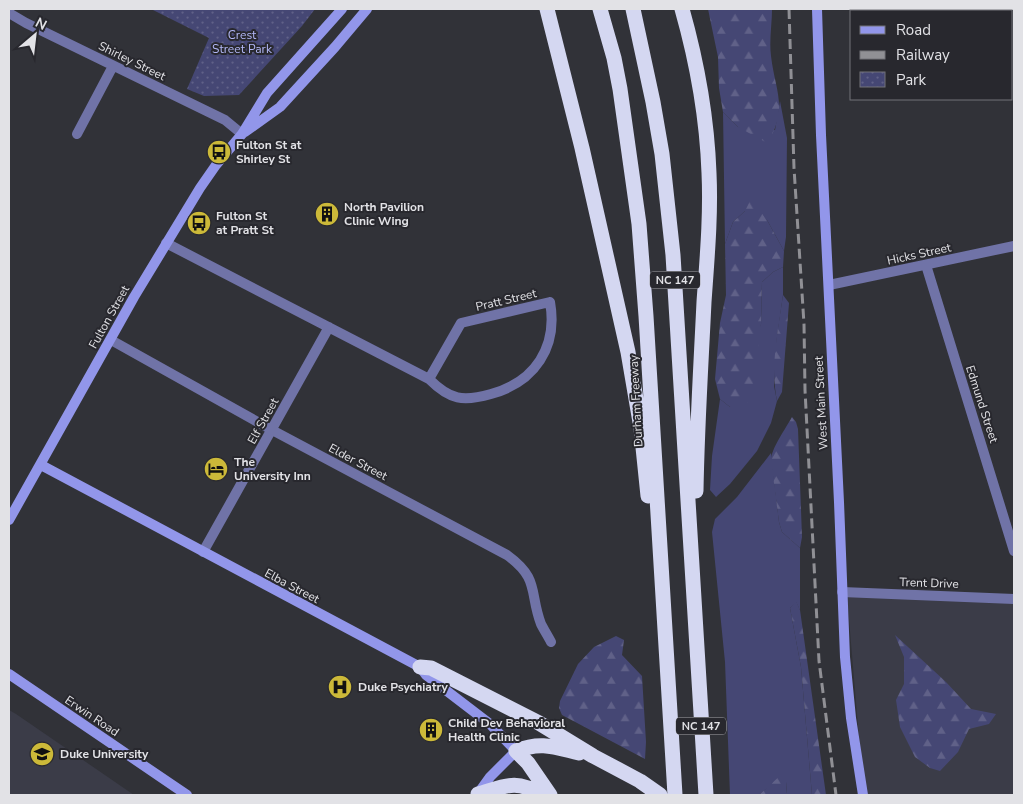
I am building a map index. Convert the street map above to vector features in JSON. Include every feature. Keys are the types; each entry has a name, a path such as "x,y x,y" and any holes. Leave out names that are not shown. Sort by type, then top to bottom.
{"highway":[{"path":"547,9 623,328 641,428 646,489 659,536"},
{"name":"Durham Freeway","path":"600,9 610,42 620,89 638,224 646,316 675,795"},
{"name":"NC 147","path":"633,9 653,102 668,203 706,795"},
{"path":"682,9 693,53 702,102 710,174 695,529 690,555"},
{"path":"420,667 431,668 449,676 539,723 592,756 640,781 660,795"},
{"path":"550,795 528,763 516,751 529,746 544,744 592,756"},
{"path":"477,795 512,784 530,787 540,795"}],"main road":[{"name":"Fulton Street","path":"9,520 166,243 212,171 242,134 267,93 342,9"},
{"name":"Fulton Street","path":"242,134 280,107 367,9"},
{"name":"West Main Street","path":"817,9 845,657 851,718 863,795"},
{"name":"Elba Street","path":"41,465 420,667 426,675 490,724 516,751"},
{"name":"Erwin Road","path":"9,674 187,795"},
{"path":"477,795 490,777 516,751"}],"street":[{"name":"Shirley Street","path":"9,12 26,23 225,120 242,134"},
{"path":"77,134 113,66"},
{"name":"Pratt Street","path":"166,243 429,379 452,397 462,399 474,399 516,385 531,372 542,357 550,338 553,319 550,302 461,323 429,379"},
{"name":"Hicks Street","path":"829,285 1014,246"},
{"name":"Edmund Street","path":"926,265 1014,551"},
{"name":"Elf Street","path":"203,552 329,327"},
{"name":"Elder Street","path":"110,340 272,430 507,555 521,565 533,584 542,625 551,642"},
{"name":"Trent Drive","path":"842,592 1014,599"}],"shaded area":[{"path":"847,595 1014,602 1014,795 867,795 861,762"},
{"name":"Duke University","path":"9,710 16,714 134,795 9,795"}],"green space":[{"name":"Crest Street Park","path":"151,9 315,9 302,26 239,95 204,96 187,89 209,38"},
{"path":"708,9 772,9 770,50 779,110 774,131 767,143 738,127 723,112 719,88 718,57"},
{"path":"780,101 787,138 786,237 784,251 767,220 745,211 733,222 725,244 723,112 738,127 775,130"},
{"path":"751,199 767,220 784,251 783,267 773,272 762,282 761,324 752,394 747,403 730,407 720,399 715,379 720,323 726,295 725,244 733,222 745,211"},
{"path":"783,267 783,295 777,337 774,386 777,401 771,423 757,451 730,484 716,497 710,490 712,456 720,399 730,407 761,324 762,282 773,272"},
{"path":"783,295 789,303 782,392 777,401 774,375"},
{"path":"792,417 798,429 802,537 800,548 782,532 771,460 776,444"},
{"path":"771,453 779,522 782,532 800,548 800,610 796,602 790,608 801,667 812,795 787,795 786,782 766,789 759,795 730,795 725,662 712,532 715,519 737,497"},
{"path":"796,601 800,610 826,795 812,795 801,667 790,608"},
{"path":"895,635 946,682 971,709 996,714 989,724 969,729 958,752 940,771 930,768 915,757 900,727 896,700 904,684 904,657"},
{"path":"616,636 624,640 622,655 642,676 646,742 645,759 562,715 559,708 560,701 578,664 594,647"},
{"path":"782,774 786,782 787,795 759,795"}],"railway":[{"path":"789,9 794,168 804,324 805,390 819,661 836,795"}],"place":[{"name":"Fulton St at Shirley St","path":"219,152"},
{"name":"North Pavilion Clinic Wing","path":"327,214"},
{"name":"Fulton St at Pratt St","path":"199,223"},
{"name":"The University Inn","path":"216,469"},
{"name":"Duke Psychiatry","path":"340,687"},
{"name":"Child Dev Behavioral Health Clinic","path":"431,730"},
{"name":"Duke University","path":"42,754"}]}
